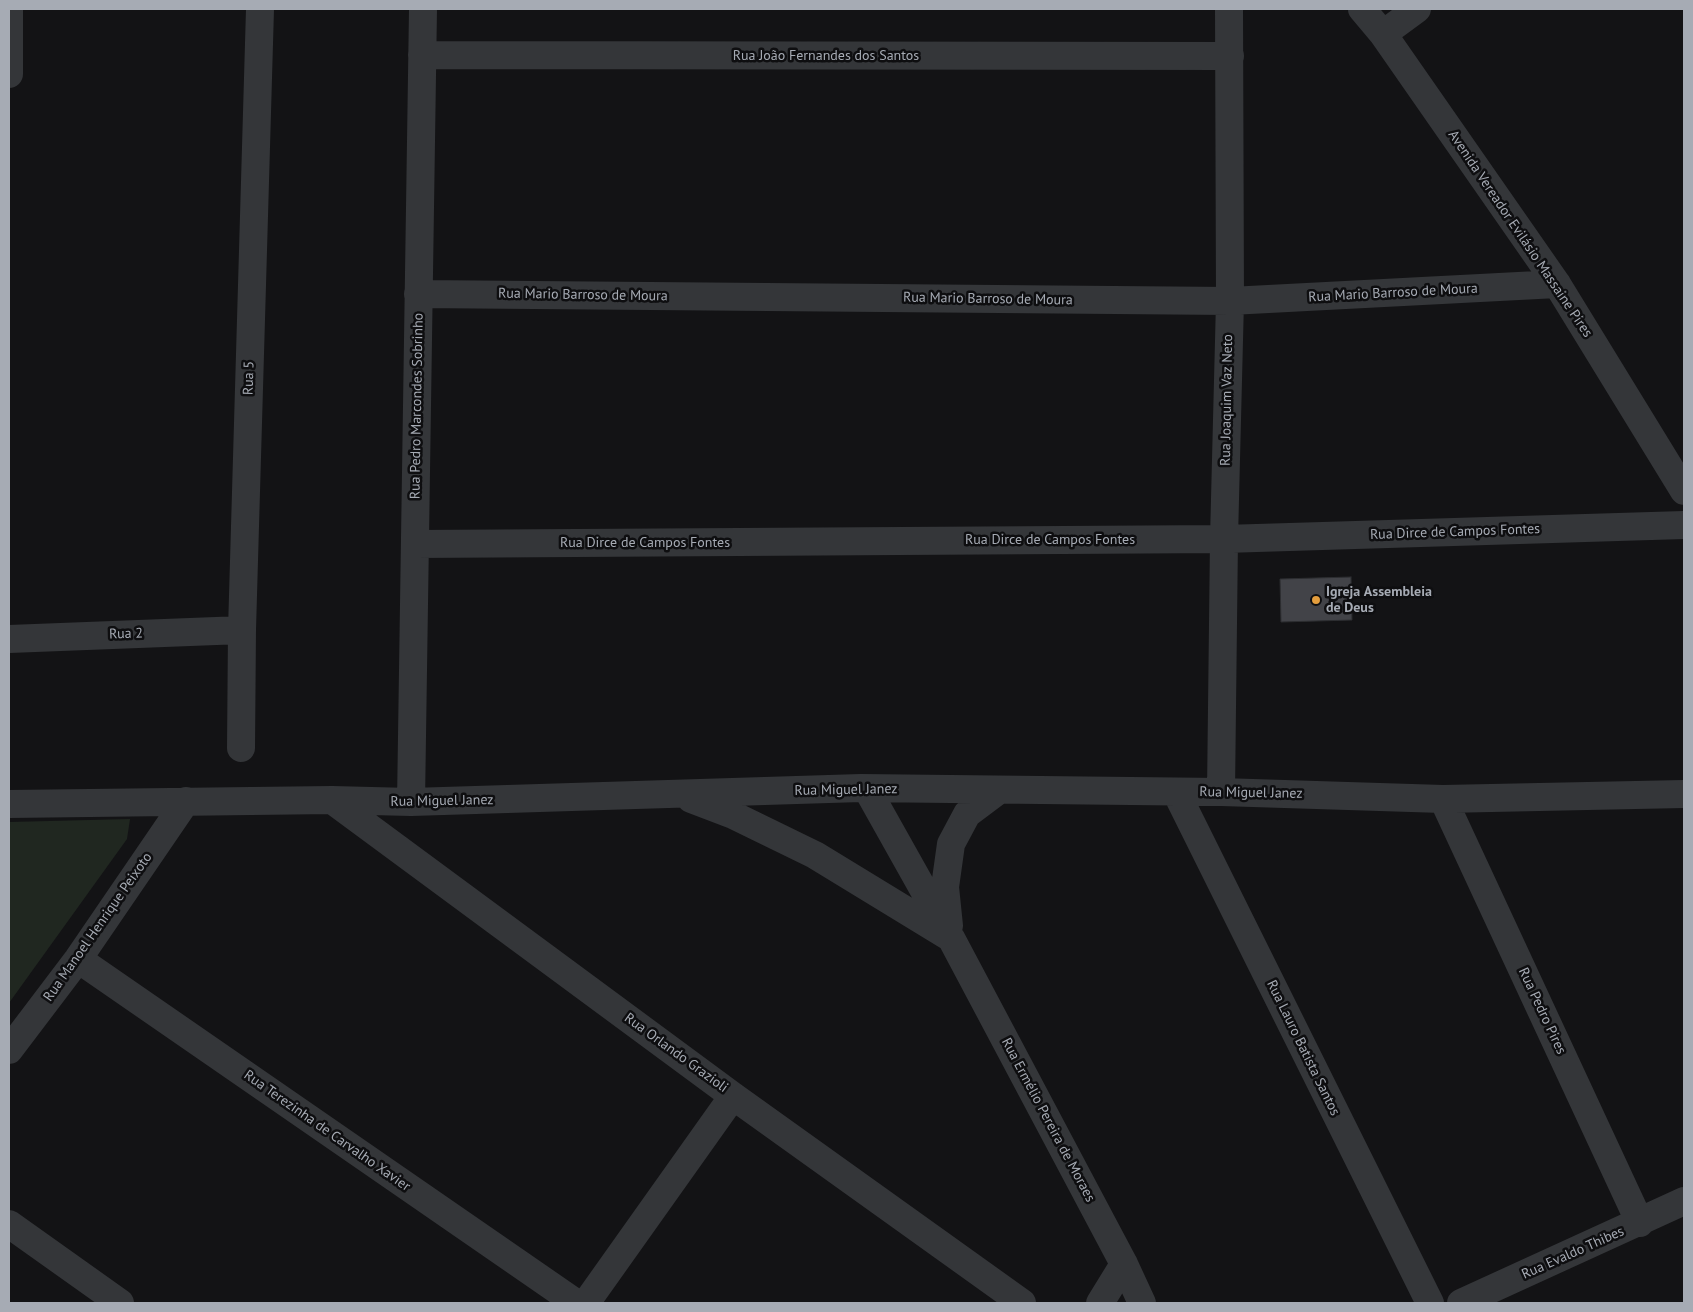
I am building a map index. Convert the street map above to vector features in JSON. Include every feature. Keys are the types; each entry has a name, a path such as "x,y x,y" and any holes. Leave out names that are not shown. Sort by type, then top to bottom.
{"street":[{"path":"9,9 9,74"},
{"name":"Rua 5","path":"241,748 242,630 260,9"},
{"name":"Rua Pedro Marcondes Sobrinho","path":"411,802 422,9"},
{"name":"Rua Joaquim Vaz Neto","path":"1221,792 1224,539 1230,301 1230,9"},
{"name":"Avenida Vereador Evilásio Massaine Pires","path":"1362,9 1382,34 1557,284 1684,491"},
{"path":"1382,34 1417,9"},
{"name":"Rua João Fernandes dos Santos","path":"422,55 1230,56"},
{"name":"Rua Mario Barroso de Moura","path":"418,294 1230,301 1557,284"},
{"name":"Rua Dirce de Campos Fontes","path":"415,544 1224,539 1684,525"},
{"name":"Rua 2","path":"9,639 242,630"},
{"name":"Rua Miguel Janez","path":"9,804 332,800 411,802 867,789 1221,792 1443,799 1684,794"},
{"name":"Rua Ermélio Pereira de Moraes","path":"867,789 950,938 1124,1264 1142,1303"},
{"name":"Rua Ermélio Pereira de Moraes","path":"950,938 945,887 952,844 967,814 999,790"},
{"name":"Rua Lauro Batista Santos","path":"1176,792 1430,1303"},
{"path":"678,794 734,815 815,855 950,938"},
{"name":"Rua Pedro Pires","path":"1443,799 1640,1223"},
{"name":"Rua Orlando Grazioli","path":"332,800 733,1096 1022,1303"},
{"name":"Rua Manoel Henrique Peixoto","path":"9,1050 78,959 186,802"},
{"name":"Rua Terezinha de Carvalho Xavier","path":"78,959 576,1303"},
{"path":"586,1303 733,1096"},
{"name":"Rua Evaldo Thibes","path":"1461,1303 1640,1223 1684,1201"},
{"path":"9,1224 120,1303"},
{"path":"1100,1303 1124,1264"}],"shaded area":[{"path":"130,819 127,839 9,1003 9,822"}],"building":[{"name":"Igreja Assembleia de Deus","path":"1351,577 1352,620 1281,622 1280,579"}],"place":[{"name":"Igreja Assembleia de Deus","path":"1316,600"}]}
